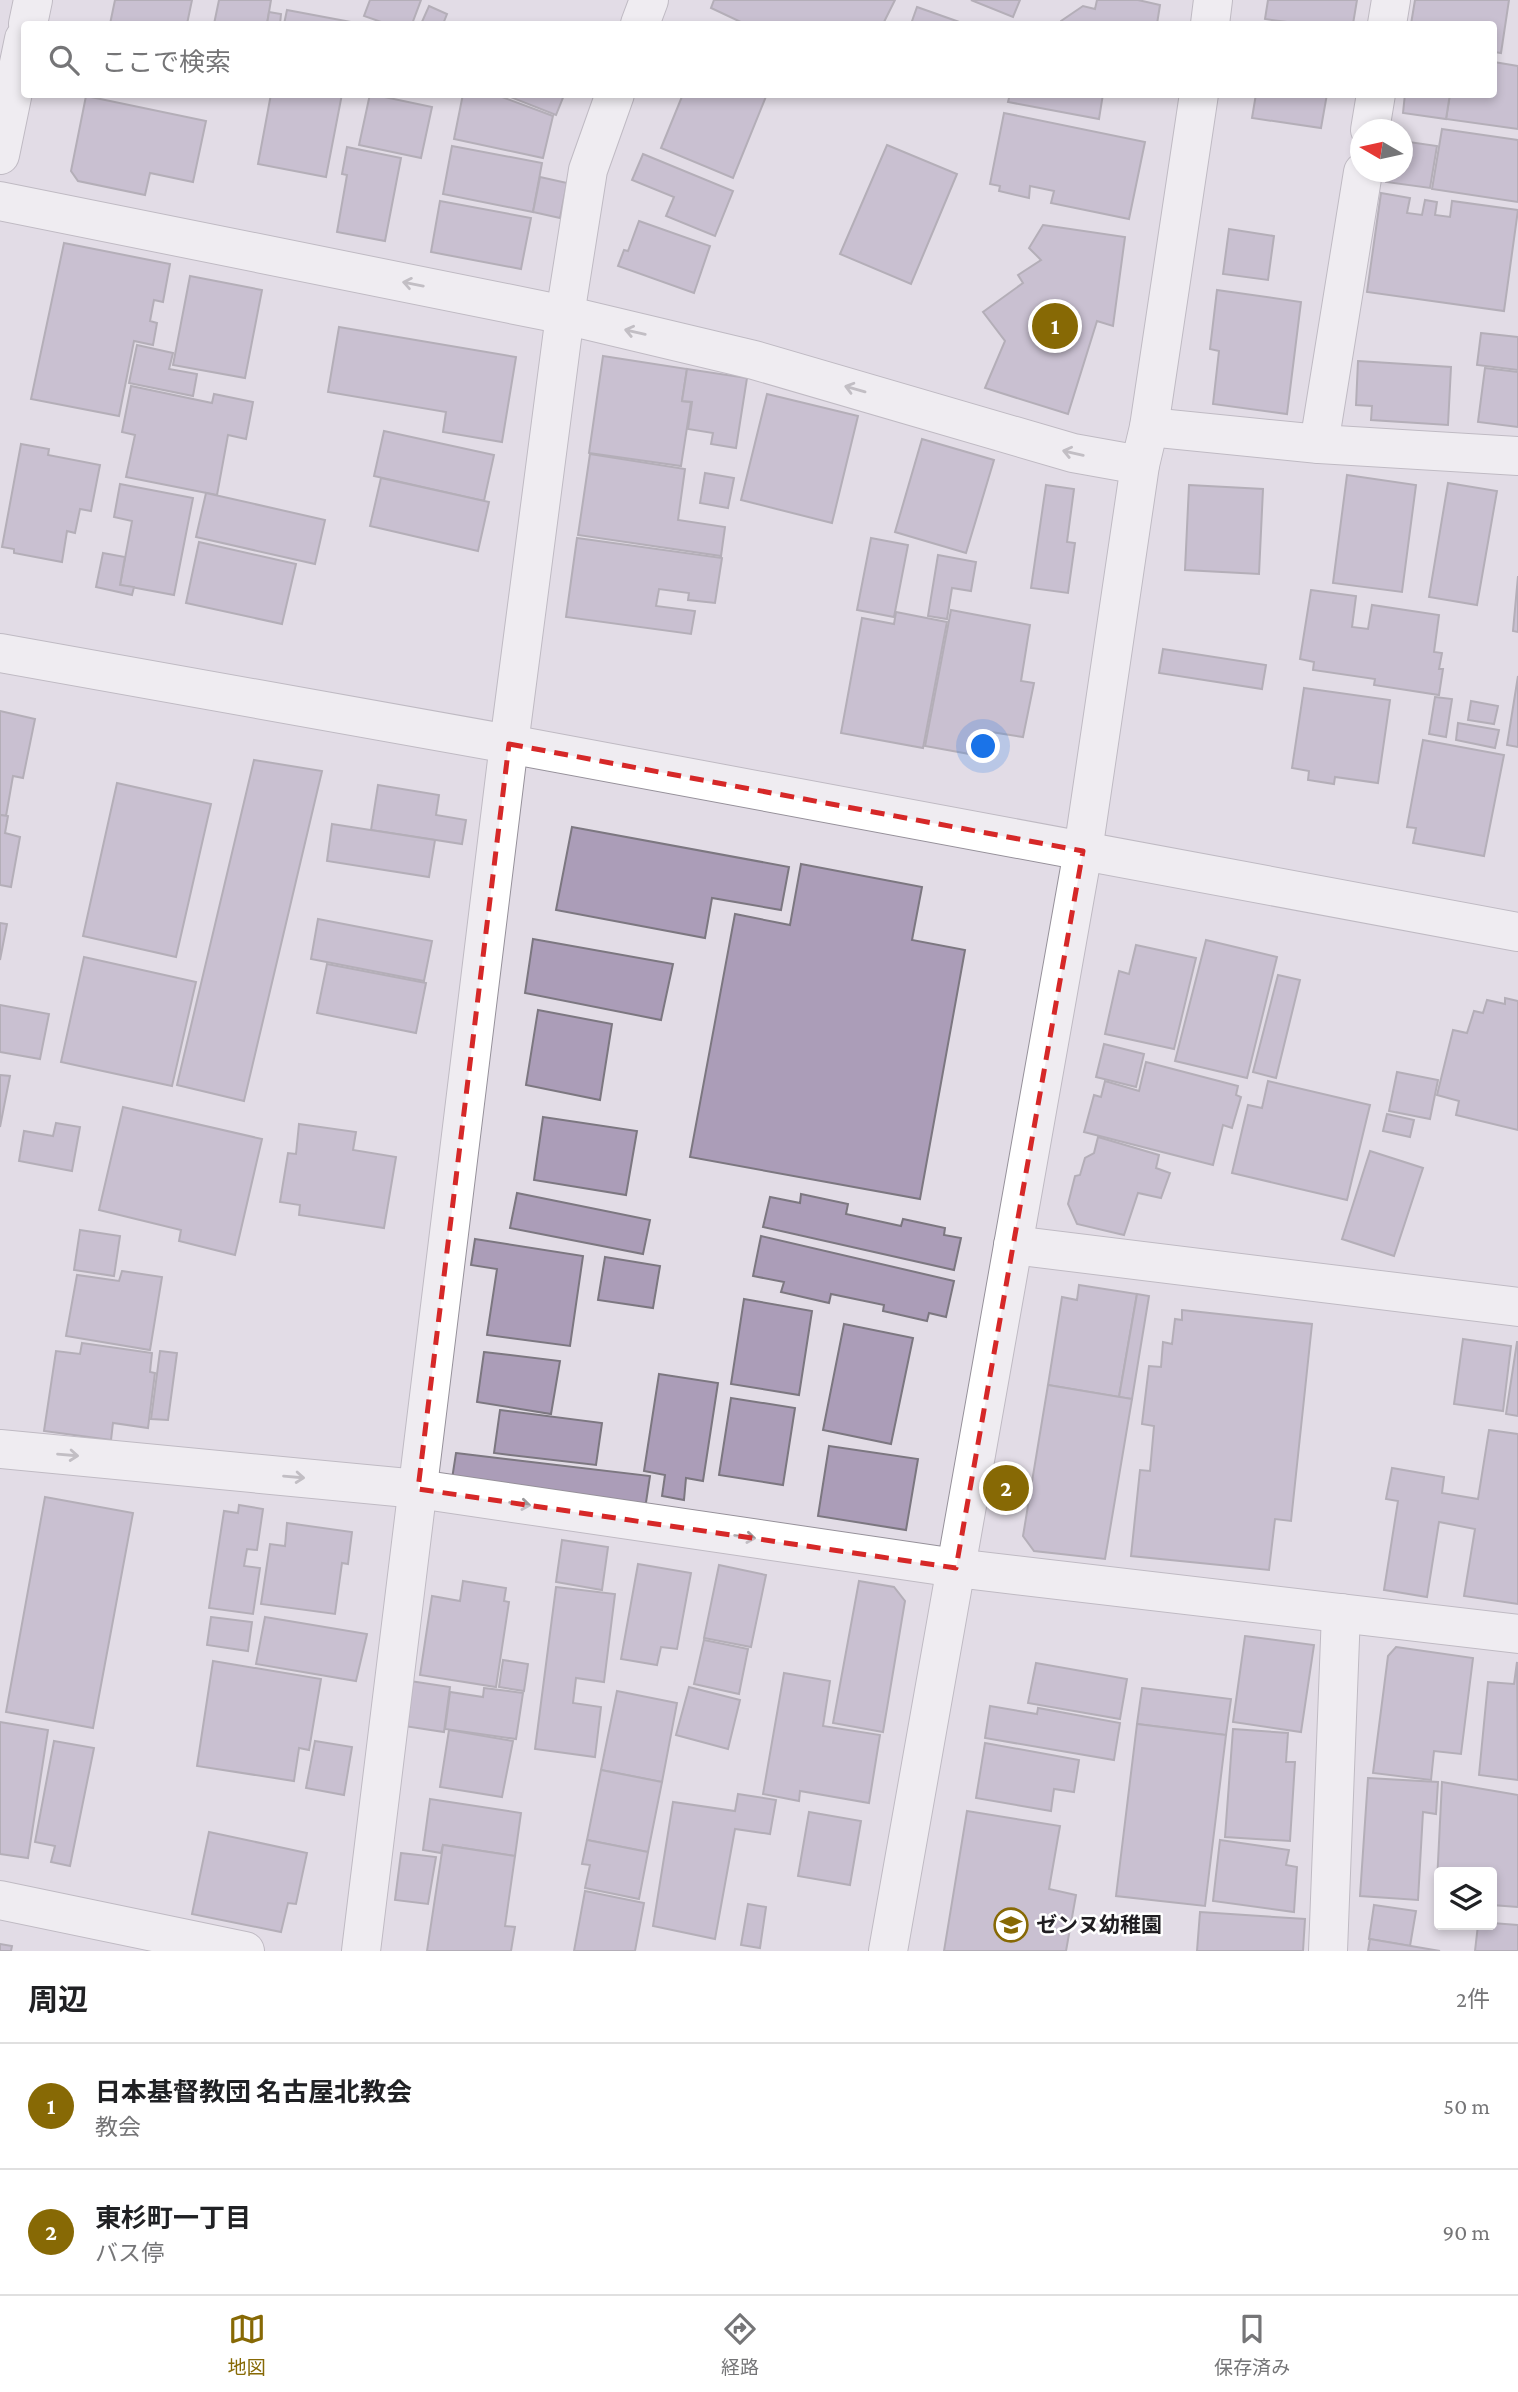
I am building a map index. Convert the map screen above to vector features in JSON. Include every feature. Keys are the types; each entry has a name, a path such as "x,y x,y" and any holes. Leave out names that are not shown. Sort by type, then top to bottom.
{"street":[{"path":"28,21 33,0"},
{"path":"641,21 649,0"},
{"path":"1210,21 1213,0"},
{"path":"1388,21 1391,0"},
{"path":"0,155 21,54"},
{"path":"361,1951 509,744 565,315 587,170 614,98"},
{"path":"888,1951 1083,851 1198,98"},
{"path":"1372,119 1375,98"},
{"path":"1320,444 1361,182"},
{"path":"0,201 565,315 754,360 1073,453 1140,466"},
{"path":"1149,427 1320,444 1518,456"},
{"path":"0,653 509,744 1518,932"},
{"path":"1013,1245 1518,1307"},
{"path":"0,1449 418,1489 956,1568 1518,1634"},
{"path":"1328,1951 1340,1613"},
{"path":"0,1900 245,1951"}],"highlighted area":[{"path":"509,744 1083,851 956,1568 418,1489"}],"building":[{"path":"115,0 192,0 188,21 111,21"},
{"path":"219,0 271,0 268,21 215,21"},
{"path":"370,0 421,0 413,21 378,21 364,16"},
{"path":"714,0 895,0 884,21 739,21 711,8"},
{"path":"971,0 1020,0 1013,17"},
{"path":"1097,0 1138,0 1160,5 1157,21 1061,21 1083,6 1095,9"},
{"path":"1268,0 1357,0 1354,21 1265,19"},
{"path":"1415,0 1509,0 1501,53 1497,52 1497,21 1412,21"},
{"path":"429,6 447,14 444,21 422,21"},
{"path":"917,7 957,21 912,21"},
{"path":"287,10 346,21 285,21"},
{"path":"269,12 281,14 280,21 268,21"},
{"path":"1497,62 1518,66 1518,129 1446,119 1449,98 1497,98"},
{"path":"86,98 206,121 193,182 150,173 145,195 78,181 71,171"},
{"path":"270,98 341,98 326,177 258,164"},
{"path":"369,98 389,98 432,107 421,158 359,145"},
{"path":"462,98 505,98 553,116 543,158 454,139"},
{"path":"513,98 563,98 556,115"},
{"path":"681,98 765,98 733,178 661,148"},
{"path":"1009,98 1102,98 1099,119 1008,102"},
{"path":"1255,98 1326,98 1321,128 1252,118"},
{"path":"1405,98 1449,98 1446,119 1403,113"},
{"path":"1004,113 1145,142 1129,219 1051,203 1054,191 1030,186 1029,198 999,191 1000,186 990,184"},
{"path":"1442,129 1518,140 1518,202 1432,189"},
{"path":"1413,143 1437,146 1430,188 1386,182 1413,182"},
{"path":"887,145 957,174 911,284 840,254"},
{"path":"452,146 542,163 533,212 443,194"},
{"path":"347,147 401,158 385,241 337,232 347,175 342,174"},
{"path":"643,154 733,191 715,236 666,216 674,197 632,180"},
{"path":"540,177 567,183 560,218 533,212"},
{"path":"1381,193 1410,198 1407,213 1422,215 1425,200 1437,202 1435,215 1450,217 1452,201 1518,210 1504,311 1367,292"},
{"path":"440,201 531,218 521,269 431,252"},
{"path":"639,221 710,246 694,293 618,266 624,250 628,251"},
{"path":"1043,225 1125,237 1113,326 1097,321 1068,414 985,388 1005,341 983,312 1023,283 1018,275 1041,260 1029,248"},
{"path":"1229,229 1274,236 1268,280 1223,274"},
{"path":"64,243 170,264 163,302 154,300 150,321 157,323 153,345 134,341 119,416 31,399"},
{"path":"190,276 262,290 245,378 173,365"},
{"path":"1217,290 1301,302 1287,414 1213,404 1219,351 1210,349"},
{"path":"339,327 516,357 502,442 443,432 446,412 328,392"},
{"path":"1481,333 1518,337 1518,370 1477,365"},
{"path":"137,345 173,353 169,369 197,374 193,396 129,383"},
{"path":"603,356 687,369 682,401 691,402 681,466 589,453"},
{"path":"1358,361 1451,367 1448,425 1371,420 1372,406 1356,405"},
{"path":"1485,368 1518,372 1518,427 1478,422"},
{"path":"687,369 747,378 736,448 711,444 713,433 688,429 692,402 682,401"},
{"path":"131,386 212,403 214,394 253,402 246,439 228,435 217,495 126,477 135,435 122,432"},
{"path":"767,394 858,416 832,523 741,500"},
{"path":"384,431 494,455 484,501 374,476"},
{"path":"922,439 994,460 966,553 895,532"},
{"path":"21,444 49,449 48,455 100,465 91,511 80,509 75,533 67,531 62,562 14,553 14,549 2,547"},
{"path":"590,454 685,469 678,520 725,527 721,556 578,535"},
{"path":"705,473 734,478 728,508 700,503"},
{"path":"1347,475 1416,485 1402,592 1333,583"},
{"path":"381,478 489,502 478,551 370,526"},
{"path":"1448,483 1497,491 1477,605 1429,597"},
{"path":"120,484 193,498 174,595 120,585 132,521 114,517"},
{"path":"1046,485 1074,489 1067,542 1075,543 1068,593 1031,588"},
{"path":"1189,485 1263,489 1259,574 1185,570"},
{"path":"206,493 325,520 315,564 196,537"},
{"path":"577,538 722,558 715,603 688,600 689,593 659,589 656,606 695,611 691,634 566,617"},
{"path":"871,538 908,545 894,617 857,610"},
{"path":"199,542 296,564 282,624 186,603"},
{"path":"103,553 125,557 120,585 134,587 132,595 96,587"},
{"path":"938,555 976,562 971,591 952,588 947,619 928,616"},
{"path":"1518,576 1518,632 1513,631"},
{"path":"1311,590 1356,596 1352,627 1368,629 1372,605 1439,615 1434,652 1442,653 1439,669 1443,669 1439,695 1374,685 1375,679 1313,670 1314,662 1300,659"},
{"path":"951,610 1030,625 1021,681 1034,683 1023,737 991,732 986,757 925,746"},
{"path":"896,612 947,622 923,748 841,733 862,618 894,624"},
{"path":"1163,649 1266,665 1262,689 1159,673"},
{"path":"1518,676 1518,747 1507,745"},
{"path":"1304,688 1390,700 1378,783 1335,777 1334,784 1308,780 1309,771 1292,768"},
{"path":"1435,697 1452,699 1446,737 1429,734"},
{"path":"1471,701 1498,706 1494,724 1468,720"},
{"path":"0,711 35,719 23,778 13,776 6,816 0,815"},
{"path":"1458,723 1499,730 1495,748 1456,740"},
{"path":"1423,740 1504,755 1484,856 1413,843 1416,828 1407,827"},
{"path":"254,760 322,771 244,1101 177,1085"},
{"path":"117,783 211,804 176,957 83,936"},
{"path":"378,785 439,795 436,815 466,820 462,844 371,830"},
{"path":"0,815 8,816 5,833 20,837 11,887 0,885"},
{"path":"332,824 435,840 429,877 327,861"},
{"path":"572,827 789,867 781,910 712,898 705,938 556,910"},
{"path":"801,864 922,887 912,940 965,950 920,1199 690,1157 735,914 790,925"},
{"path":"318,919 432,941 424,981 311,959"},
{"path":"0,923 7,924 0,960"},
{"path":"533,939 673,964 661,1020 525,993"},
{"path":"1206,940 1277,957 1247,1078 1175,1061"},
{"path":"1136,945 1196,958 1174,1049 1105,1034 1119,971 1129,974"},
{"path":"84,957 196,982 172,1086 61,1062"},
{"path":"327,964 426,983 416,1033 317,1013"},
{"path":"1278,975 1300,980 1276,1078 1253,1072"},
{"path":"1505,998 1518,1001 1518,1130 1456,1115 1459,1101 1437,1095 1453,1030 1467,1033 1474,1011 1483,1013 1487,1000 1505,1004"},
{"path":"0,1005 49,1014 40,1059 0,1052"},
{"path":"538,1010 612,1024 600,1100 526,1085"},
{"path":"1104,1044 1144,1054 1136,1087 1096,1077"},
{"path":"1146,1062 1238,1086 1236,1095 1241,1097 1232,1128 1223,1125 1213,1165 1084,1132 1094,1095 1101,1097 1105,1081 1139,1091"},
{"path":"1397,1072 1438,1080 1430,1119 1389,1111"},
{"path":"0,1075 10,1076 0,1127"},
{"path":"1268,1081 1370,1105 1347,1200 1232,1173 1248,1105 1262,1108"},
{"path":"123,1107 262,1139 235,1255 179,1241 181,1230 99,1210"},
{"path":"1387,1114 1414,1120 1410,1137 1383,1131"},
{"path":"543,1117 637,1131 626,1195 534,1180"},
{"path":"56,1123 80,1127 72,1171 19,1161 24,1131 53,1136"},
{"path":"299,1124 356,1132 353,1150 396,1157 384,1228 299,1215 300,1205 280,1202 288,1153 296,1154"},
{"path":"1098,1137 1159,1155 1156,1168 1170,1173 1161,1198 1138,1193 1124,1235 1077,1224 1068,1204 1075,1176 1080,1175 1085,1158 1094,1153"},
{"path":"1370,1151 1423,1168 1394,1256 1342,1239"},
{"path":"517,1193 650,1220 643,1254 510,1228"},
{"path":"801,1194 848,1204 846,1214 901,1226 903,1219 945,1228 944,1235 961,1238 954,1270 763,1227 770,1197 800,1203"},
{"path":"80,1230 120,1236 114,1276 74,1270"},
{"path":"761,1236 954,1281 946,1317 929,1313 927,1321 883,1311 884,1305 831,1294 829,1303 781,1292 784,1282 753,1276"},
{"path":"475,1239 583,1256 570,1346 487,1335 497,1269 471,1265"},
{"path":"605,1257 660,1266 653,1308 598,1300"},
{"path":"122,1271 162,1277 150,1350 66,1336 77,1275 119,1281"},
{"path":"1079,1285 1137,1294 1119,1397 1048,1385 1062,1297 1077,1300"},
{"path":"1137,1294 1149,1296 1132,1399 1119,1397"},
{"path":"744,1299 812,1311 799,1395 731,1384"},
{"path":"1182,1310 1312,1324 1291,1521 1275,1519 1269,1570 1131,1556 1140,1470 1150,1471 1154,1426 1142,1424 1149,1366 1161,1367 1163,1342 1172,1344 1175,1319 1182,1320"},
{"path":"844,1324 913,1338 891,1444 823,1430"},
{"path":"1463,1339 1511,1346 1503,1411 1454,1404"},
{"path":"1518,1342 1518,1416 1506,1414"},
{"path":"82,1343 152,1353 150,1372 155,1373 148,1428 113,1423 111,1440 44,1431 56,1351 80,1354"},
{"path":"160,1351 177,1353 168,1420 151,1419"},
{"path":"484,1352 560,1361 551,1414 477,1402"},
{"path":"659,1374 718,1383 703,1481 686,1478 684,1500 662,1496 665,1475 644,1471"},
{"path":"1048,1385 1132,1399 1105,1559 1034,1551 1023,1536"},
{"path":"731,1398 795,1408 783,1485 719,1475"},
{"path":"500,1410 602,1423 596,1465 494,1453"},
{"path":"1489,1430 1518,1434 1518,1604 1464,1596 1475,1529 1439,1522 1427,1597 1384,1590 1398,1501 1386,1499 1392,1468 1444,1477 1442,1493 1478,1499"},
{"path":"829,1446 918,1459 906,1530 818,1516"},
{"path":"456,1453 650,1476 645,1509 452,1479"},
{"path":"45,1497 133,1513 93,1728 6,1712"},
{"path":"239,1505 263,1509 257,1550 247,1549 244,1566 260,1568 253,1614 209,1608 224,1511 238,1513"},
{"path":"287,1523 352,1532 348,1564 342,1563 335,1614 261,1604 270,1544 285,1546"},
{"path":"562,1540 608,1547 602,1590 556,1582"},
{"path":"638,1564 691,1573 677,1649 661,1647 657,1665 621,1659"},
{"path":"719,1565 766,1575 751,1647 704,1638"},
{"path":"463,1581 506,1588 504,1601 509,1602 496,1687 420,1675 432,1596 460,1601"},
{"path":"859,1581 894,1587 905,1601 883,1732 833,1723"},
{"path":"556,1587 615,1594 604,1682 576,1678 573,1703 601,1707 595,1757 535,1749"},
{"path":"211,1617 252,1622 248,1651 207,1645"},
{"path":"265,1617 367,1634 356,1681 256,1664"},
{"path":"1245,1636 1314,1645 1301,1732 1233,1722"},
{"path":"704,1640 748,1649 739,1694 694,1684"},
{"path":"1396,1647 1473,1658 1461,1754 1434,1751 1431,1780 1373,1773 1388,1656"},
{"path":"503,1660 528,1664 524,1691 499,1687"},
{"path":"213,1661 321,1679 309,1750 299,1748 294,1781 197,1766"},
{"path":"1517,1662 1518,1780 1479,1775 1488,1682 1514,1684"},
{"path":"1036,1663 1127,1679 1120,1719 1028,1703"},
{"path":"784,1673 830,1681 823,1726 880,1735 869,1803 800,1791 799,1801 763,1794"},
{"path":"410,1681 450,1687 444,1732 404,1726"},
{"path":"689,1687 740,1700 728,1749 676,1735"},
{"path":"484,1688 523,1693 516,1739 445,1729 450,1692 483,1697"},
{"path":"1142,1688 1231,1699 1226,1735 1137,1724"},
{"path":"617,1691 677,1703 662,1782 601,1770"},
{"path":"990,1706 1037,1714 1038,1708 1120,1723 1114,1760 985,1738"},
{"path":"0,1722 48,1730 28,1858 0,1854"},
{"path":"1137,1724 1226,1735 1205,1906 1116,1896"},
{"path":"1233,1729 1288,1733 1286,1762 1295,1762 1290,1841 1225,1837"},
{"path":"449,1730 513,1741 502,1797 440,1787"},
{"path":"54,1741 94,1748 70,1866 51,1862 55,1846 35,1842"},
{"path":"315,1741 352,1747 344,1795 306,1788"},
{"path":"985,1743 1079,1760 1074,1792 1054,1789 1051,1811 976,1798"},
{"path":"601,1770 662,1782 648,1852 587,1840"},
{"path":"1368,1778 1438,1782 1436,1814 1423,1812 1418,1900 1360,1896"},
{"path":"1442,1782 1518,1795 1518,1907 1497,1905 1497,1867 1438,1867"},
{"path":"738,1794 776,1800 770,1834 735,1829 715,1939 653,1926 673,1802 735,1811"},
{"path":"430,1799 521,1813 515,1856 443,1845 441,1853 423,1850"},
{"path":"967,1811 1060,1826 1049,1889 1076,1895 1066,1951 944,1951"},
{"path":"809,1812 861,1821 850,1885 798,1876"},
{"path":"209,1832 307,1853 296,1904 288,1903 281,1932 192,1914"},
{"path":"587,1840 648,1852 639,1899 585,1888 590,1865 582,1864"},
{"path":"1220,1840 1289,1850 1286,1865 1297,1867 1294,1912 1213,1901"},
{"path":"443,1845 515,1856 505,1926 515,1927 511,1951 427,1951"},
{"path":"401,1853 436,1857 428,1904 395,1900"},
{"path":"585,1891 644,1903 635,1951 574,1951"},
{"path":"748,1904 766,1907 760,1948 741,1945"},
{"path":"1374,1905 1416,1911 1410,1946 1369,1939"},
{"path":"1200,1912 1305,1919 1303,1951 1197,1951"},
{"path":"1497,1923 1518,1925 1518,1951 1475,1951 1477,1930 1497,1930"},
{"path":"1370,1939 1440,1951 1368,1951"},
{"path":"0,1944 12,1946 11,1951 0,1951"}],"place":[{"name":"日本基督教団 名古屋北教会","path":"1055,326"},
{"name":"東杉町一丁目","path":"1006,1488"},
{"name":"ゼンヌ幼稚園","path":"1011,1925"}]}
